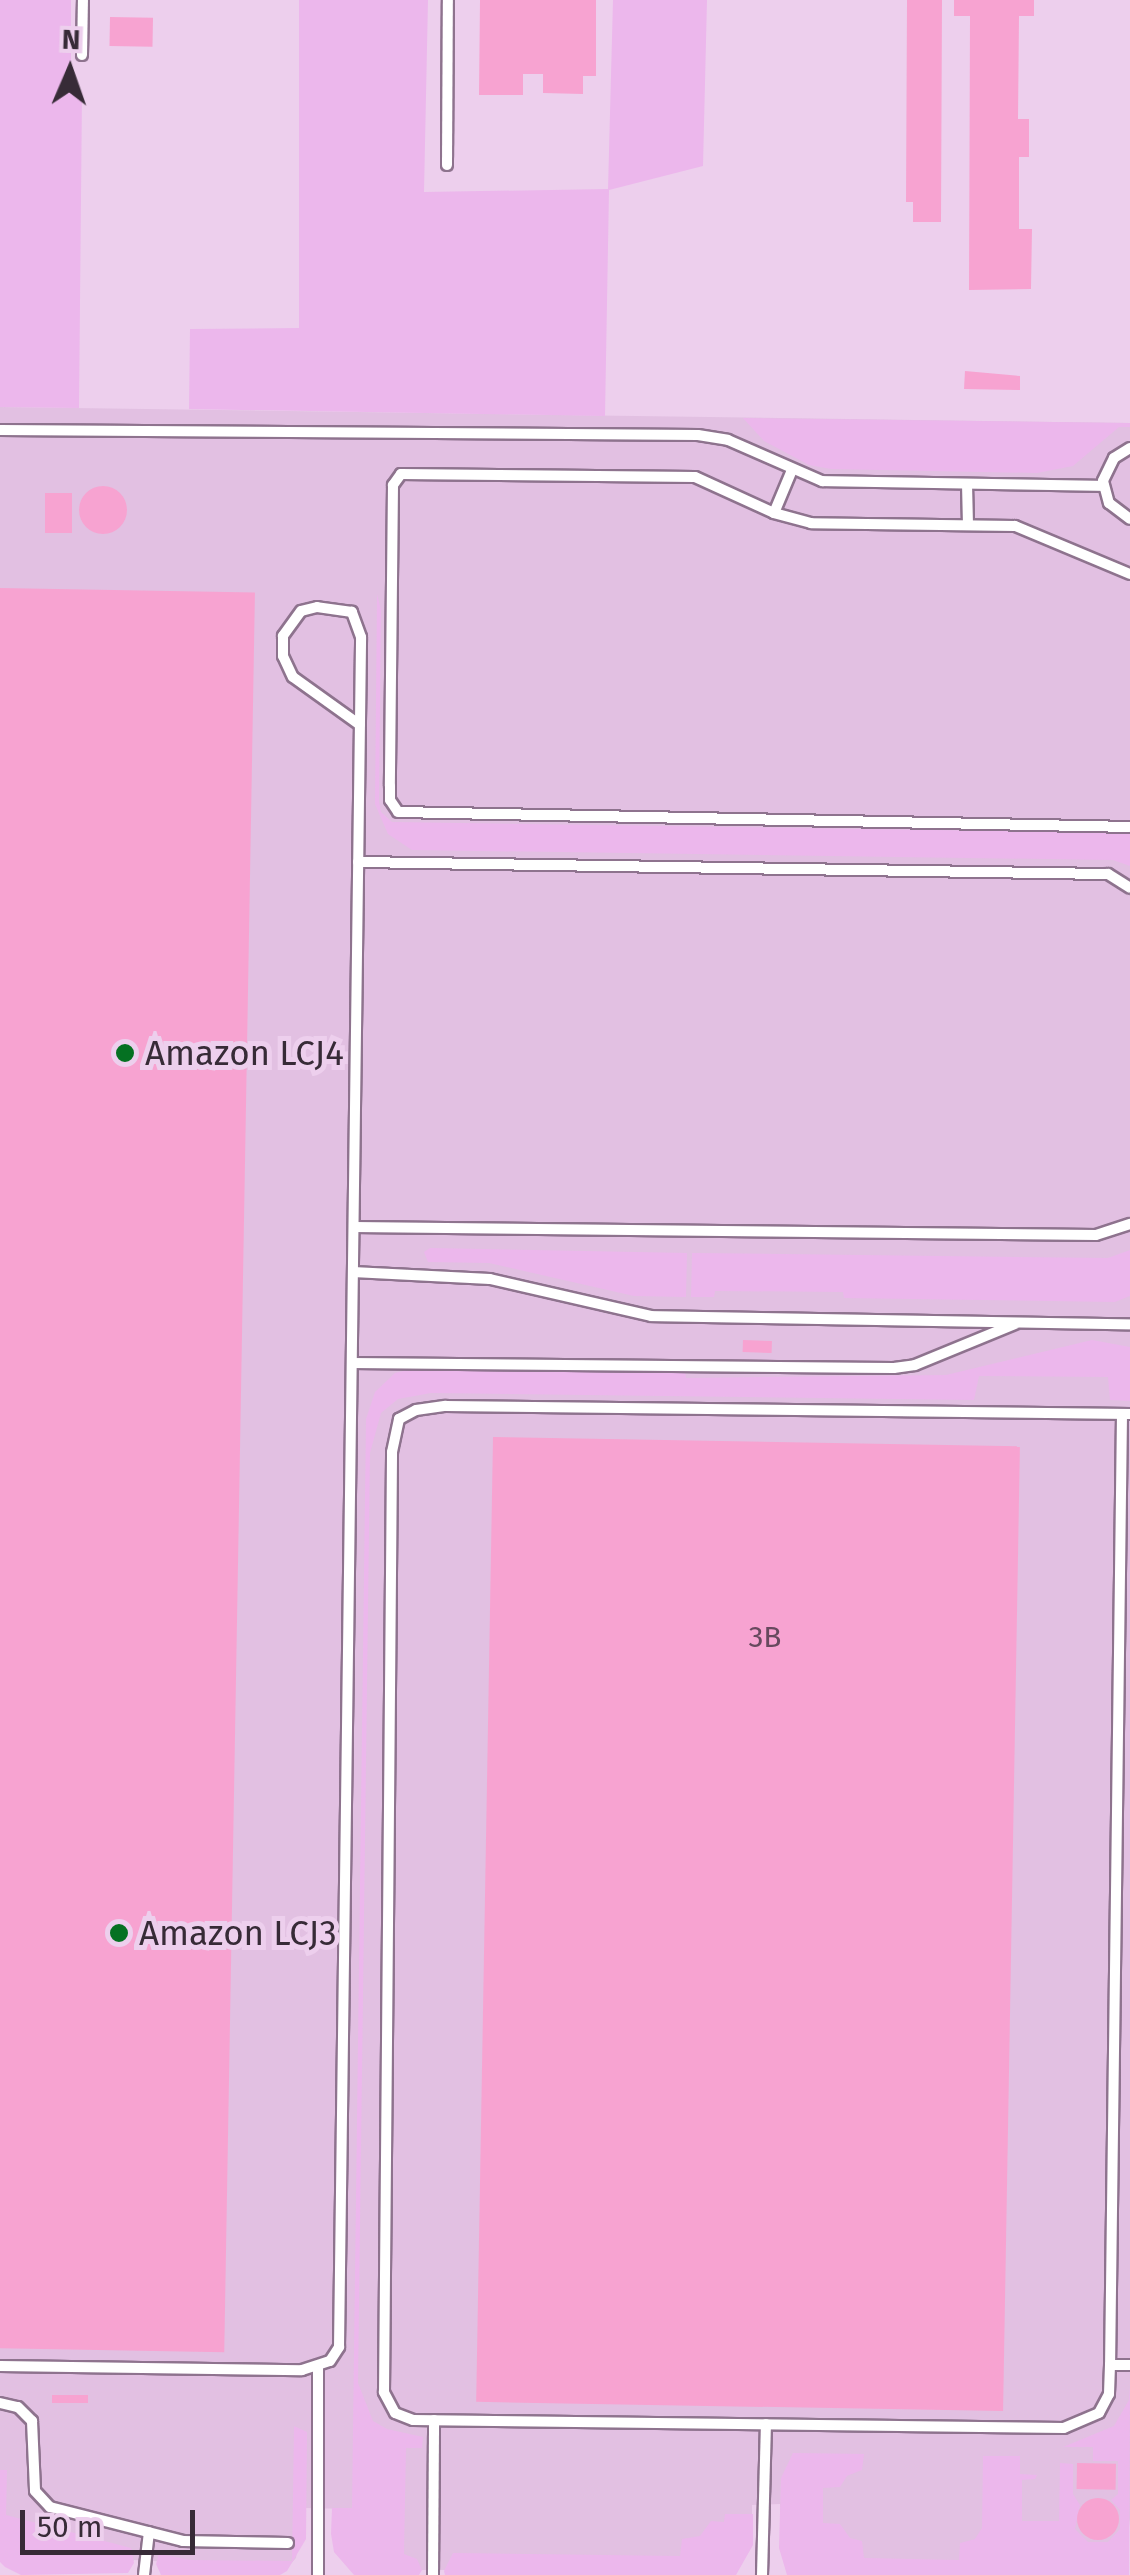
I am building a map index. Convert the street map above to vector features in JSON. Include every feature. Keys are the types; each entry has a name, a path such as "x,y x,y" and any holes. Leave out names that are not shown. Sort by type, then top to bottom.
{"lane":[{"path":"82,0 82,55"},
{"path":"447,165 448,0"},
{"path":"0,430 698,436 728,440 822,481 1104,486"},
{"path":"1130,448 1114,458 1104,486 1109,503 1130,519"},
{"path":"774,512 792,470"},
{"path":"1130,574 1015,526 811,523 774,512 695,477 401,474 395,478 393,808 405,814 1130,827"},
{"path":"967,484 968,524"},
{"path":"0,2366 318,2367 330,2360 339,2347 360,725 358,624 352,612 339,608 301,611 283,636 283,656 292,676 360,725"},
{"path":"358,862 1108,874 1130,888"},
{"path":"354,1226 1096,1236 1130,1224"},
{"path":"353,1272 474,1276 651,1316 1130,1324"},
{"path":"352,1363 894,1368 915,1365 1021,1321"},
{"path":"446,1406 1126,1414 1110,2365 1109,2394 1099,2414 1064,2428 434,2420 395,2413 384,2392 392,1452 399,1419 416,1410 446,1406"},
{"path":"1110,2365 1130,2365"},
{"path":"318,2367 318,2575"},
{"path":"0,2404 18,2407 32,2421 35,2491 41,2501 183,2541 288,2543"},
{"path":"432,2575 434,2420"},
{"path":"762,2575 766,2424"},
{"path":"144,2575 149,2532"}],"shaded area":[{"path":"0,0 71,0 71,77 82,94 79,408 0,407"},
{"path":"299,0 428,0 424,192 608,189 613,0 707,0 703,166 609,190 605,416 189,409 190,329 299,328"},
{"path":"0,407 1130,423 1130,2518 1124,2574 847,2575 780,2515 780,2504 752,2505 752,2516 728,2559 453,2575 447,2570 420,2570 352,2509 304,2508 296,2558 287,2568 134,2560 124,2572 0,2558"},
{"path":"743,418 1130,423 1130,427 1119,427 1073,466 1037,473 831,469 809,465 764,441"},
{"path":"377,594 381,610 379,801 381,812 392,822 1130,833 1130,866 1113,860 412,850 388,834 375,804"},
{"path":"430,1248 687,1253 686,1297 634,1296 489,1263 428,1262 424,1252"},
{"path":"1130,1250 1130,1296 1115,1302 844,1298 843,1292 715,1291 714,1297 691,1297 692,1253 1108,1258"},
{"path":"1092,1340 1130,1347 1130,1401 1110,1400 1108,1377 979,1376 974,1400 431,1393 398,1399 381,1413 370,1453 358,2383 373,2421 387,2429 423,2437 422,2448 406,2448 404,2554 417,2559 422,2570 419,2575 354,2575 334,2552 331,2534 332,2508 352,2508 366,1419 375,1392 395,1373 416,1368 685,1371 686,1378 946,1375"},
{"path":"1130,2387 1129,2575 787,2575 779,2548 781,2478 793,2453 864,2454 862,2470 847,2476 840,2487 823,2488 823,2523 840,2524 850,2538 862,2541 864,2558 959,2560 960,2543 975,2539 982,2528 983,2456 1020,2456 1020,2474 1037,2475 1035,2479 1022,2480 1022,2521 1059,2521 1060,2463 1073,2464 1073,2494 1080,2505 1075,2529 1088,2542 1108,2542 1120,2529 1120,2510 1111,2500 1118,2494 1118,2461 1093,2461 1093,2447 1063,2447 1114,2426 1129,2400"},
{"path":"294,2426 307,2432 306,2539 287,2571 280,2575 161,2575 156,2564 159,2554 191,2560 292,2561"},
{"path":"0,2470 7,2470 6,2515 131,2548 134,2563 128,2573 21,2575 5,2567 0,2562"},
{"path":"725,2514 753,2514 753,2545 736,2575 445,2575 444,2571 453,2553 680,2556 682,2539 700,2536 711,2521 724,2522"}],"building":[{"path":"480,0 596,0 596,76 583,76 583,94 543,93 543,74 523,74 523,95 479,95"},
{"path":"907,0 942,0 941,222 913,222 913,202 906,202"},
{"path":"954,0 1034,0 1034,16 1019,16 1018,119 1029,119 1029,157 1019,157 1019,229 1032,229 1031,289 969,290 970,16 954,16"},
{"path":"110,17 153,18 152,47 109,46"},
{"path":"965,371 1020,376 1020,390 964,389"},
{"path":"103,486 120,493 127,510 120,527 103,534 86,527 79,510 86,493"},
{"path":"45,493 72,493 72,533 45,533"},
{"path":"0,588 255,592 224,2352 0,2348"},
{"path":"743,1340 772,1341 772,1353 743,1352"},
{"path":"493,1437 1020,1446 1003,2411 476,2402"},
{"path":"52,2395 88,2395 88,2403 52,2403"},
{"path":"1077,2463 1116,2464 1116,2490 1077,2489"},
{"path":"1098,2498 1113,2504 1119,2519 1113,2534 1098,2540 1083,2534 1077,2519 1083,2504"}],"place":[{"name":"Amazon LCJ4","path":"125,1053"},
{"name":"Amazon LCJ3","path":"119,1933"}]}
